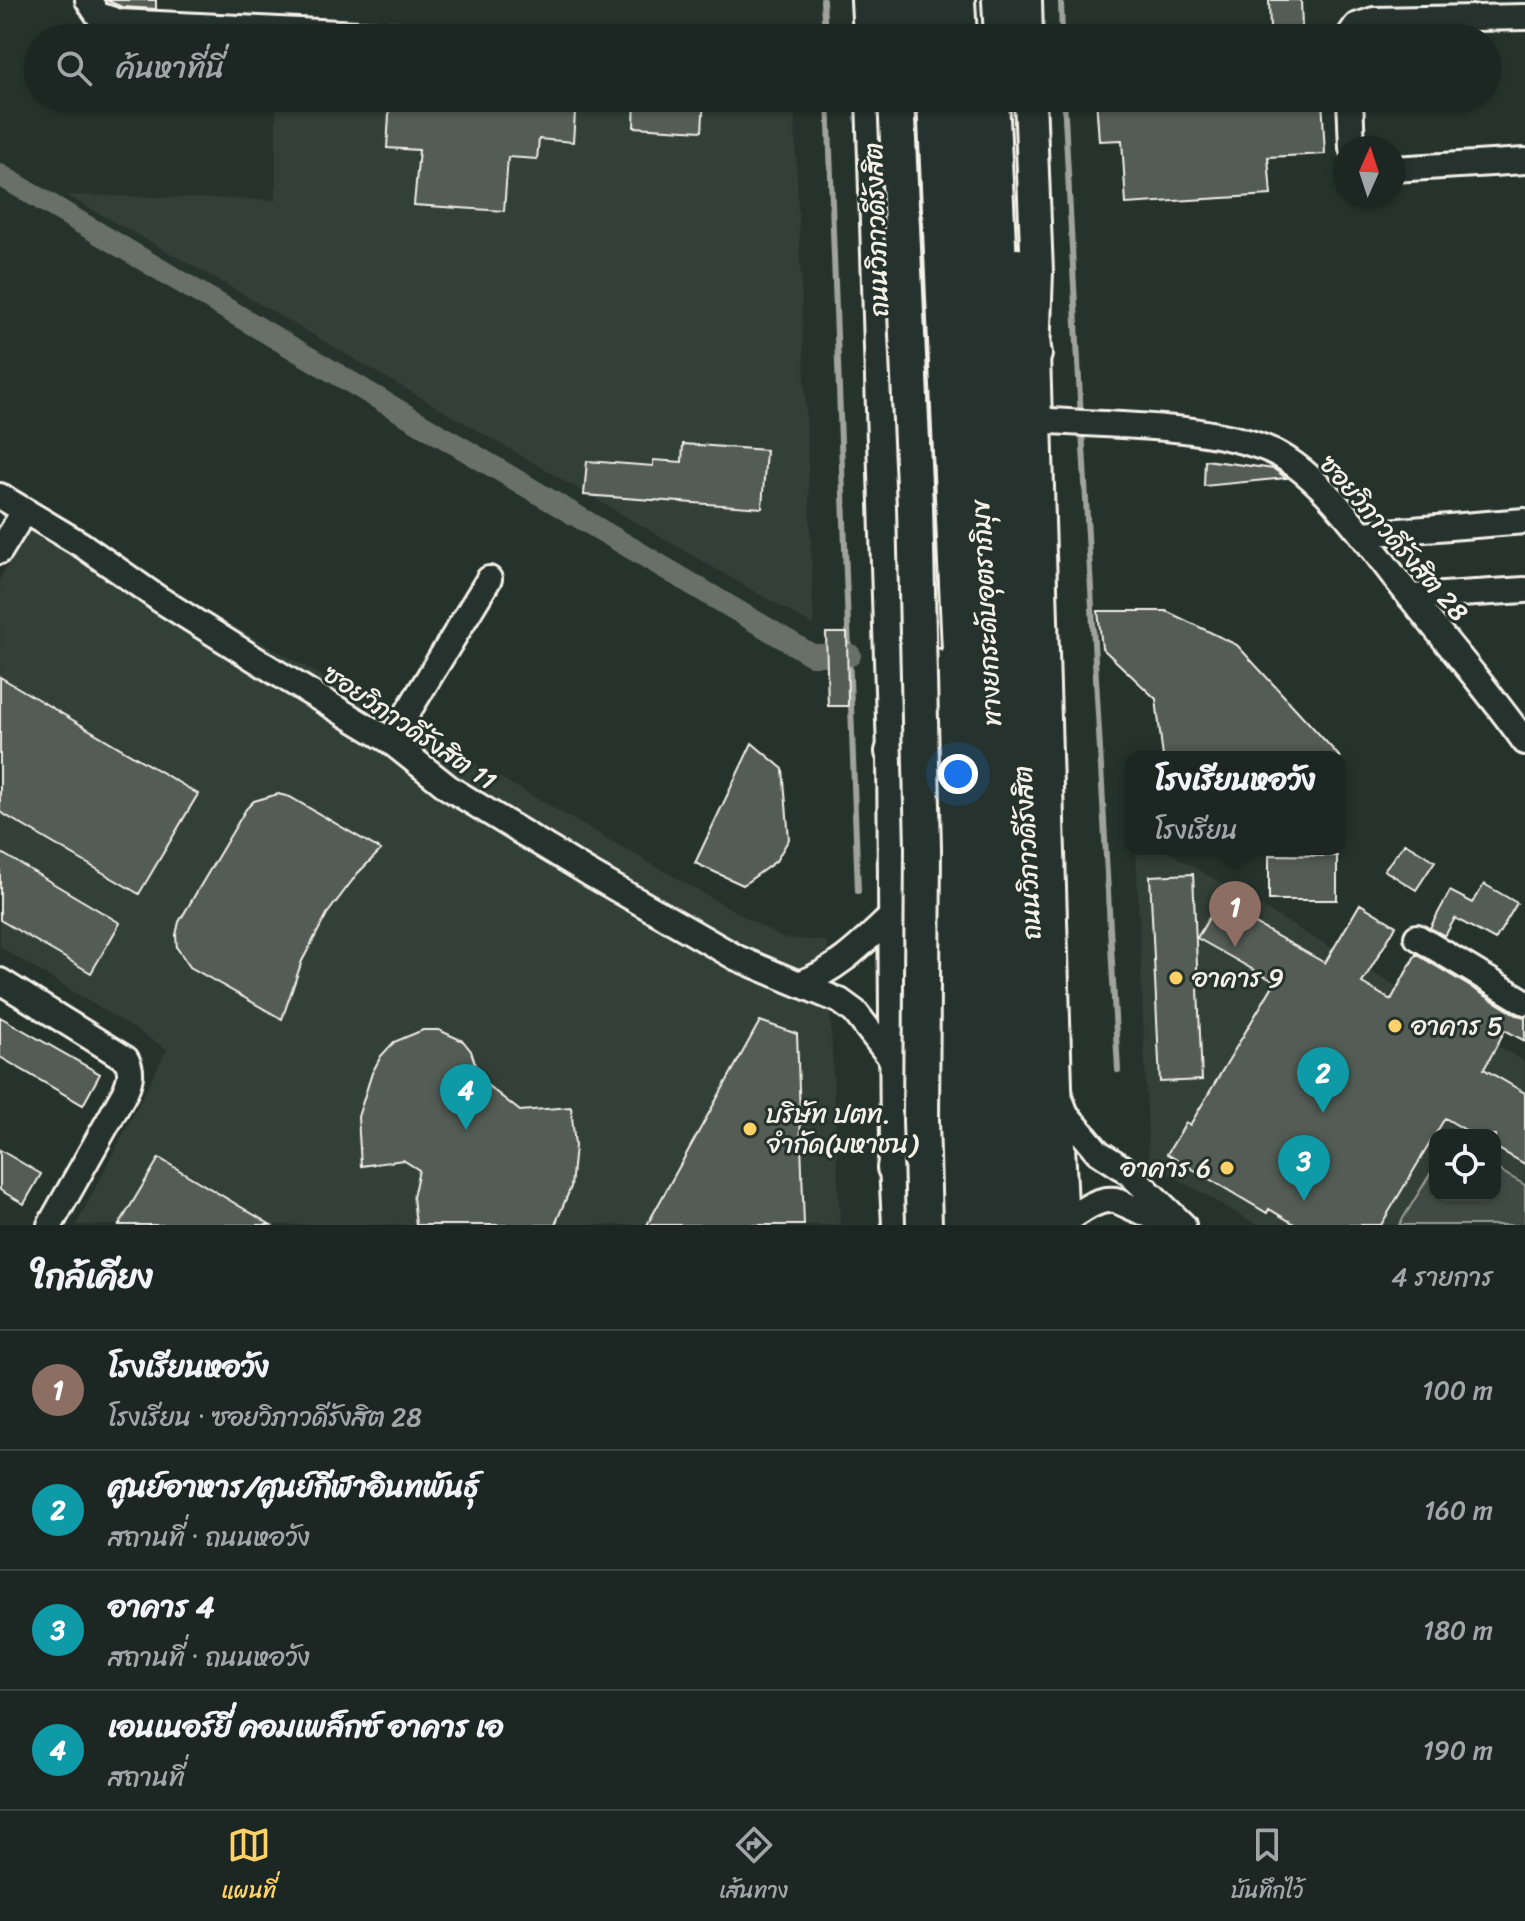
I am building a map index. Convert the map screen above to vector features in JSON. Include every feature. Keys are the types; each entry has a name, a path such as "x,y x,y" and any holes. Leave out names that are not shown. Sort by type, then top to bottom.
{"highway":[{"path":"878,24 891,0"},
{"path":"891,0 893,24"},
{"path":"905,0 906,24"},
{"path":"930,0 931,24"},
{"path":"957,0 958,24"},
{"path":"986,0 987,24"},
{"path":"1000,0 1001,24"},
{"path":"897,112 915,506 923,849 921,1120 924,1225"},
{"name":"ถนนวิภาวดีรังสิต","path":"911,112 940,786 943,1002 953,1225"},
{"name":"ทางยกระดับอุตราภิมุข","path":"936,112 986,1225"},
{"name":"ทางยกระดับอุตราภิมุข","path":"962,112 1013,1225"},
{"name":"ถนนวิภาวดีรังสิต","path":"992,112 1057,1224"},
{"path":"1006,112 1020,279 1034,354"},
{"path":"893,752 940,786"},
{"path":"896,1145 900,1225"}],"main road":[{"path":"867,0 870,24"},
{"path":"1026,0 1027,24"},
{"name":"ถนนวิภาวดีรังสิต","path":"872,112 893,752 896,1145 885,1225"},
{"name":"ถนนวิภาวดีรังสิต","path":"1031,112 1037,272 1034,354 1056,1086 1057,1224"}],"street":[{"path":"88,0 98,15 119,22 159,24"},
{"path":"1362,24 1374,20 1525,17"},
{"path":"1351,112 1352,136"},
{"path":"1405,168 1525,161"},
{"name":"ซอยวิภาวดีรังสิต 28","path":"1037,420 1237,439 1268,449 1290,461 1362,534 1410,597 1514,711 1525,742"},
{"name":"ซอยวิภาวดีรังสิต 11","path":"0,496 274,671 390,741 449,788 589,873 737,958 840,1001 855,1012 894,1062"},
{"path":"0,551 25,510"},
{"path":"1362,534 1525,521"},
{"path":"390,741 489,579"},
{"path":"1410,597 1525,590"},
{"path":"801,983 819,977 846,959 893,915"},
{"path":"1417,937 1525,1002"},
{"path":"0,981 126,1059 130,1066 131,1078 125,1092 50,1225"},
{"path":"1056,1086 1066,1114 1098,1152 1126,1170 1183,1225"},
{"path":"1057,1224 1096,1202 1108,1199 1172,1225"}],"shaded area":[{"path":"276,112 795,112 814,626 66,195 276,200"},
{"path":"29,528 239,629 782,938 827,941 840,1225 76,1225 167,1049 0,947 0,578"},
{"path":"1136,855 1173,855 1525,1062 1525,1225 1257,1225 1149,1162"},
{"path":"1501,1171 1525,1185 1525,1225 1399,1225 1429,1176 1429,1201 1501,1201"}],"building":[{"path":"106,0 156,0 156,9 122,7"},
{"path":"1269,0 1301,0 1302,24 1270,24"},
{"path":"389,112 575,112 573,142 539,139 537,159 508,157 504,211 414,205 419,150 387,148"},
{"path":"635,112 703,112 702,131 634,127"},
{"path":"1097,112 1323,112 1325,154 1268,157 1271,195 1126,204 1122,140 1099,141"},
{"path":"683,444 766,450 762,508 584,495 587,461 653,466 653,460 682,462"},
{"path":"1205,460 1274,469 1286,478 1204,486"},
{"path":"1098,611 1166,611 1237,645 1334,751 1162,751 1156,699 1102,648"},
{"path":"826,633 847,633 848,706 828,706"},
{"path":"0,677 198,794 139,894 0,812"},
{"path":"752,743 783,769 789,839 776,861 743,885 695,863"},
{"path":"278,794 290,797 381,850 358,873 327,914 302,961 282,1019 190,967 177,948 176,935 179,922 246,809 254,801"},
{"path":"1405,843 1435,861 1416,890 1384,870"},
{"path":"0,852 120,923 91,973 0,920"},
{"path":"1269,855 1337,856 1337,900 1269,900"},
{"name":"อาคาร 9","path":"1193,874 1202,1080 1160,1082 1150,876"},
{"path":"1484,884 1517,903 1495,940 1455,918 1445,936 1430,928 1450,891 1473,903"},
{"path":"1218,903 1325,963 1360,904 1396,926 1362,983 1391,1000 1416,954 1525,1017 1525,1041 1505,1030 1484,1069 1525,1093 1525,1164 1501,1150 1501,1129 1464,1129 1445,1118 1438,1129 1429,1129 1429,1145 1381,1225 1296,1225 1269,1209 1267,1213 1167,1154 1186,1123 1190,1125 1275,982 1197,938"},
{"path":"0,1017 100,1074 83,1105 0,1057"},
{"name":"บริษัท ปตท. จำกัด(มหาชน)","path":"760,1021 797,1034 804,1225 647,1225"},
{"path":"423,1030 439,1030 463,1041 487,1085 520,1111 571,1107 575,1146 571,1187 555,1225 416,1225 413,1197 419,1170 403,1160 361,1166 358,1117 372,1073 381,1056 394,1042"},
{"path":"0,1150 41,1174 24,1204 0,1190"},
{"path":"159,1158 271,1225 119,1225"}],"waterway":[{"path":"823,0 824,24"},
{"path":"1061,0 1062,24"},
{"path":"829,112 858,891"},
{"path":"1065,112 1081,418"},
{"path":"0,175 812,655 850,655"},
{"path":"1082,429 1118,1070"}],"place":[{"name":"โรงเรียนหอวัง","path":"1235,947"},
{"name":"อาคาร 9","path":"1176,978"},
{"name":"อาคาร 5","path":"1395,1026"},
{"name":"ศูนย์อาหาร/ศูนย์กีฬาอินทพันธุ์","path":"1323,1113"},
{"name":"บริษัท ปตท. จำกัด(มหาชน)","path":"750,1129"},
{"name":"เอนเนอร์ยี่ คอมเพล็กซ์ อาคาร เอ","path":"466,1130"},
{"name":"อาคาร 6","path":"1227,1168"},
{"name":"อาคาร 4","path":"1304,1201"}]}
